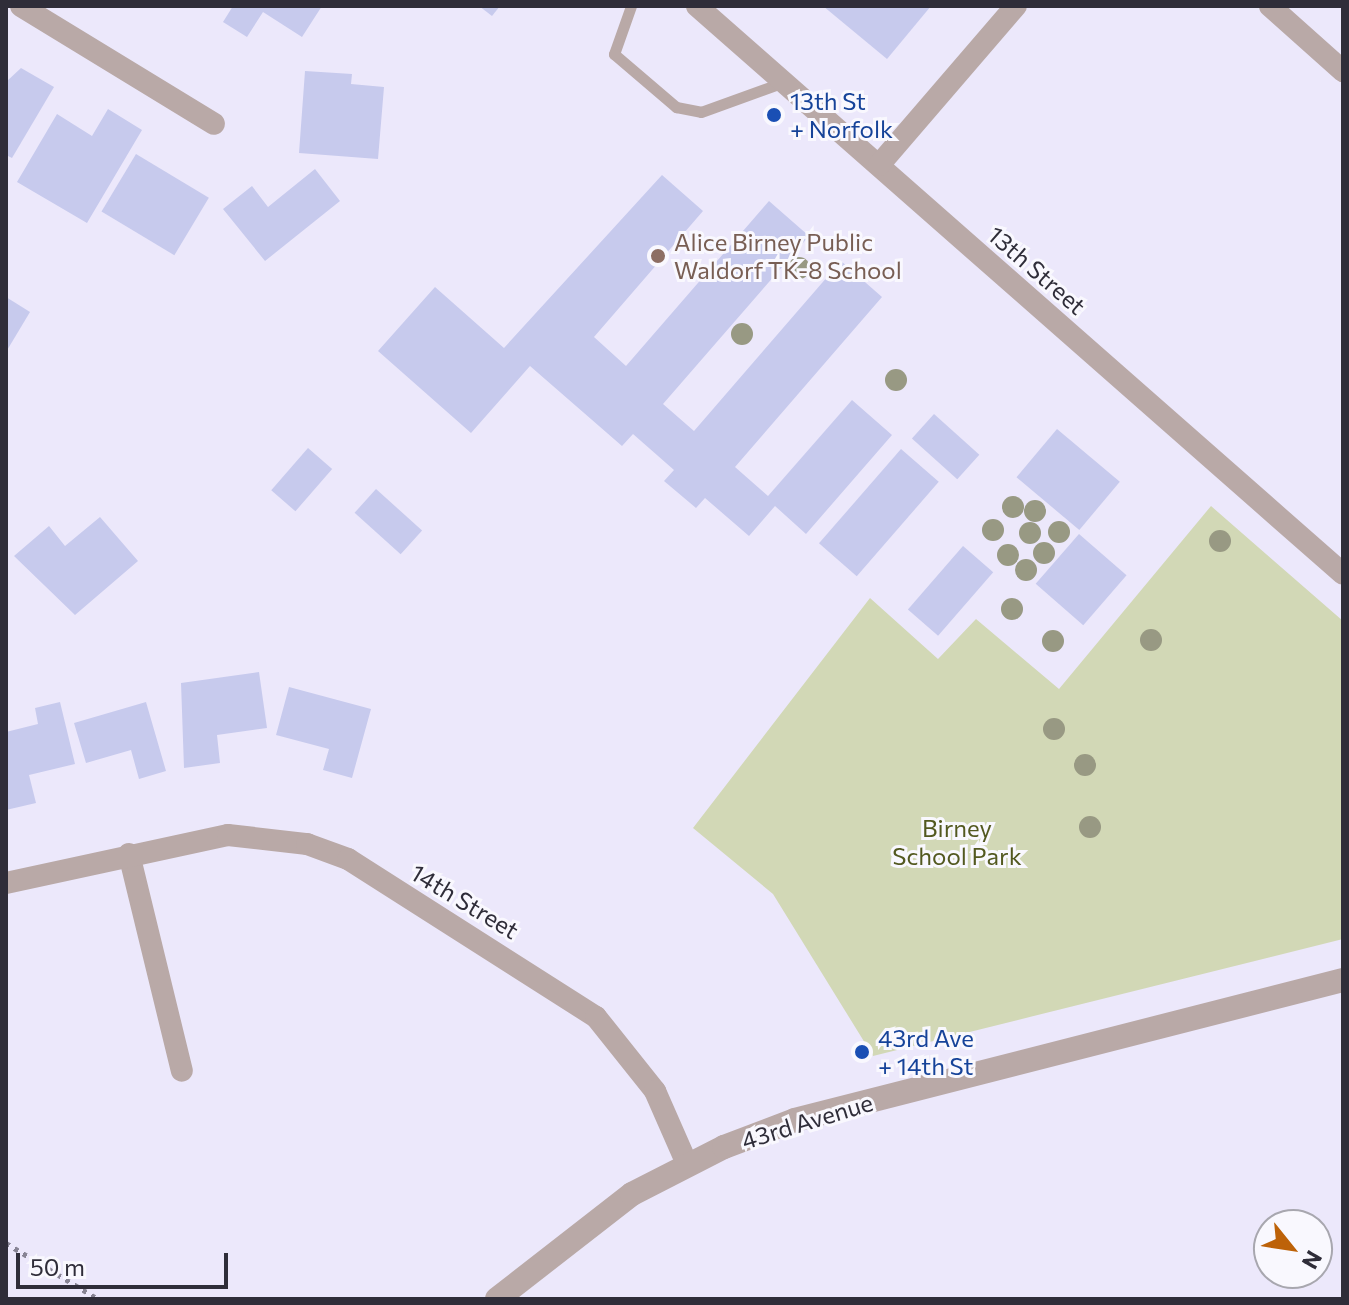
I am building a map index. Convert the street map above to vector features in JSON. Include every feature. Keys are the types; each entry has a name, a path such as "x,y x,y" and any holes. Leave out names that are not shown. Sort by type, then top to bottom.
{"street":[{"path":"21,6 214,124"},
{"name":"13th Street","path":"697,6 1343,574"},
{"path":"879,165 1016,6"},
{"path":"1270,6 1343,71"},
{"name":"14th Street","path":"6,883 228,835 307,844 348,859 596,1017 655,1091 687,1164"},
{"path":"129,854 182,1071"},
{"name":"43rd Avenue","path":"497,1299 569,1237 687,1164 795,1120 1343,980"}],"lane":[{"path":"631,6 614,54 676,107 701,112 784,82"}],"path":[{"path":"6,1243 98,1299"}],"green space":[{"name":"Birney School Park","path":"1211,506 1343,621 1343,939 873,1056 773,894 693,828 870,598 938,659 976,619 1059,689"}],"building":[{"path":"233,6 322,6 302,37 263,12 247,37 223,22"},
{"path":"479,6 500,6 492,16"},
{"path":"823,6 931,6 887,59"},
{"path":"21,68 54,87 12,158 6,155 6,82"},
{"path":"305,71 352,74 351,84 384,87 378,159 299,153"},
{"path":"108,109 142,130 87,223 17,182 57,114 92,136"},
{"path":"136,154 209,198 174,255 101,211"},
{"path":"315,169 340,201 265,261 223,209 252,186 268,207"},
{"path":"662,175 703,211 594,337 626,366 769,201 809,236 663,404 694,431 841,261 882,297 735,467 768,496 852,400 892,435 806,534 775,506 749,536 705,498 696,508 664,481 674,470 633,434 622,446 530,366 471,433 378,351 435,287 504,348"},
{"path":"6,297 30,312 6,352"},
{"path":"934,414 979,455 957,479 912,439"},
{"path":"1057,429 1120,482 1079,530 1017,477"},
{"path":"308,448 332,469 295,511 271,490"},
{"path":"901,449 939,482 857,576 819,543"},
{"path":"376,489 422,530 401,554 355,513"},
{"path":"100,517 138,561 75,615 14,556 49,526 65,546"},
{"path":"1079,534 1127,575 1083,625 1036,584"},
{"path":"963,546 993,572 938,636 908,609"},
{"path":"259,672 267,728 217,735 220,763 184,768 181,683"},
{"path":"289,687 371,709 352,778 323,770 329,749 276,735"},
{"path":"60,702 75,764 29,775 36,803 6,810 6,732 38,724 35,708"},
{"path":"146,702 166,771 139,779 131,750 86,763 74,723"}],"place":[{"name":"13th St + Norfolk","path":"774,115"},
{"name":"Alice Birney Public Waldorf TK-8 School","path":"658,256"},
{"name":"43rd Ave + 14th St","path":"862,1052"}]}
